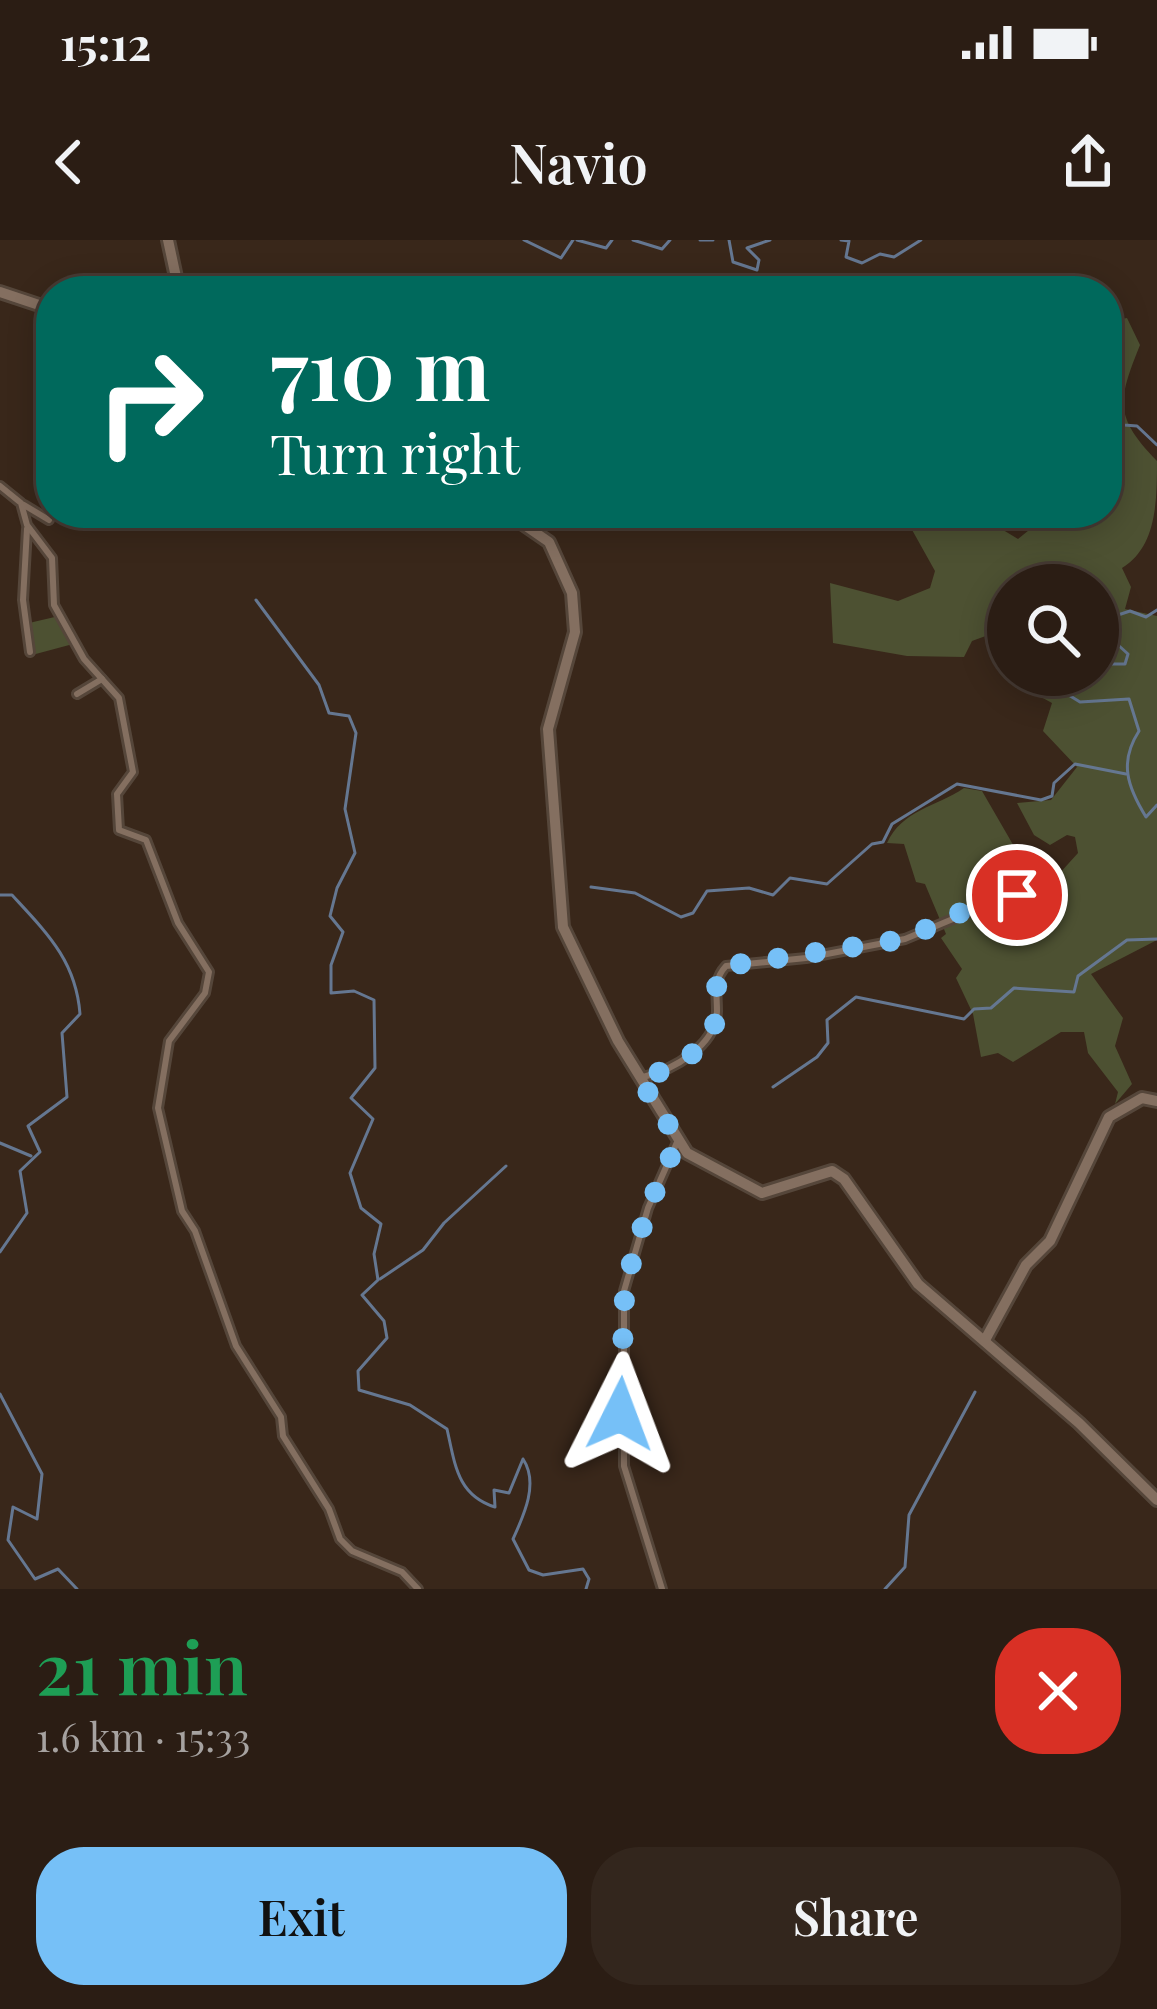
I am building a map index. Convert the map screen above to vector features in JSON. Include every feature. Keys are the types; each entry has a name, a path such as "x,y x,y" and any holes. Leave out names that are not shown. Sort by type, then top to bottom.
{"street":[{"path":"168,240 175,276"},
{"path":"0,292 36,304"},
{"path":"0,486 36,512"},
{"path":"21,503 27,525 23,600 30,652"},
{"path":"27,525 52,557 54,605 119,698 133,772 117,794 119,830 146,840 178,923 208,971 205,993 169,1041 158,1108 182,1211 195,1231 236,1346 281,1417 283,1436 329,1508 342,1541 402,1572 418,1589"},
{"path":"524,528 541,535 559,557 569,582 574,632 548,729 560,915 639,1078 678,1140 695,1161 762,1193 771,1194 804,1177 837,1174 863,1200 918,1284 990,1339 1157,1500"},
{"path":"77,694 102,679"},
{"path":"639,1078 682,1062 703,1042 716,1018 717,977 726,966 905,939 1046,880"},
{"path":"990,1339 1026,1264 1050,1241 1109,1117 1142,1098 1157,1101"},
{"path":"662,1589 624,1463 623,1292 648,1208 678,1140"}],"green space":[{"path":"1127,318 1140,345 1124,394 1126,419 1157,461 1148,535 1134,559 1122,568 1131,587 1125,609 1157,616 1157,940 1091,974 1123,1018 1115,1046 1132,1084 1115,1104 1118,1092 1088,1053 1084,1032 1061,1032 1013,1062 998,1053 981,1057 973,1014 956,978 962,969 941,938 946,934 925,884 916,882 904,844 887,843 901,823 964,788 982,791 1034,881 1059,874 1078,853 1075,837 1067,835 1050,845 1034,835 1017,803 1051,800 1077,767 1043,731 1052,703 1039,696 1119,696 1119,564 987,564 987,635 972,641 964,657 907,656 833,643 830,583 898,601 930,588 935,571 911,528 1000,528 1018,539 1032,528 1122,528 1122,319"},
{"path":"59,616 73,644 32,655 29,623"}],"waterway":[{"path":"524,240 561,258 573,240"},
{"path":"577,240 606,248 612,240"},
{"path":"633,240 662,249 670,240"},
{"path":"700,240 713,240"},
{"path":"729,240 733,262 757,270 759,260 747,248 770,240"},
{"path":"841,240 849,241 846,257 862,263 880,254 894,257 921,240"},
{"path":"1122,423 1137,426 1157,445"},
{"path":"256,600 319,685 329,713 349,716 356,733 345,809 355,853 337,888 330,916 343,932 331,965 331,993 354,991 374,1000 375,1068 351,1098 373,1119 350,1173 361,1208 381,1224 374,1254 378,1280 362,1295 384,1321 387,1338 358,1371 359,1390 410,1405 447,1429 465,1486 482,1502 495,1507 494,1490 509,1493 523,1459 530,1489 513,1539 529,1570 543,1575 583,1569 589,1579 586,1589"},
{"path":"1119,615 1130,611 1146,617 1157,610"},
{"path":"1119,646 1128,654 1125,664 1119,664"},
{"path":"1070,696 1080,702 1129,699 1139,731 1127,764 1130,784 1146,817 1157,805"},
{"path":"591,887 635,893 681,917 693,913 707,891 749,888 773,895 790,878 827,884 872,844 883,842 892,824 957,784 1041,800 1052,796 1054,783 1075,764 1126,774"},
{"path":"0,895 12,895 58,949 73,978 80,1014 62,1033 67,1097 28,1126 40,1152 20,1171 27,1213 0,1252"},
{"path":"773,1087 817,1057 828,1043 827,1020 856,997 964,1019 974,1009 991,1008 1014,988 1074,992 1078,976 1127,940 1157,939"},
{"path":"0,1143 31,1156"},
{"path":"380,1279 423,1250 444,1223 506,1166"},
{"path":"885,1589 905,1567 909,1515 975,1392"},
{"path":"0,1394 42,1474 37,1519 13,1507 8,1540 35,1579 58,1569 77,1589"}],"route":[{"path":"620,1414 626,1325 623,1292 648,1208 678,1140 639,1078 682,1062 703,1042 717,1016 717,977 726,966 806,958 905,939 968,909 1017,895"}]}
